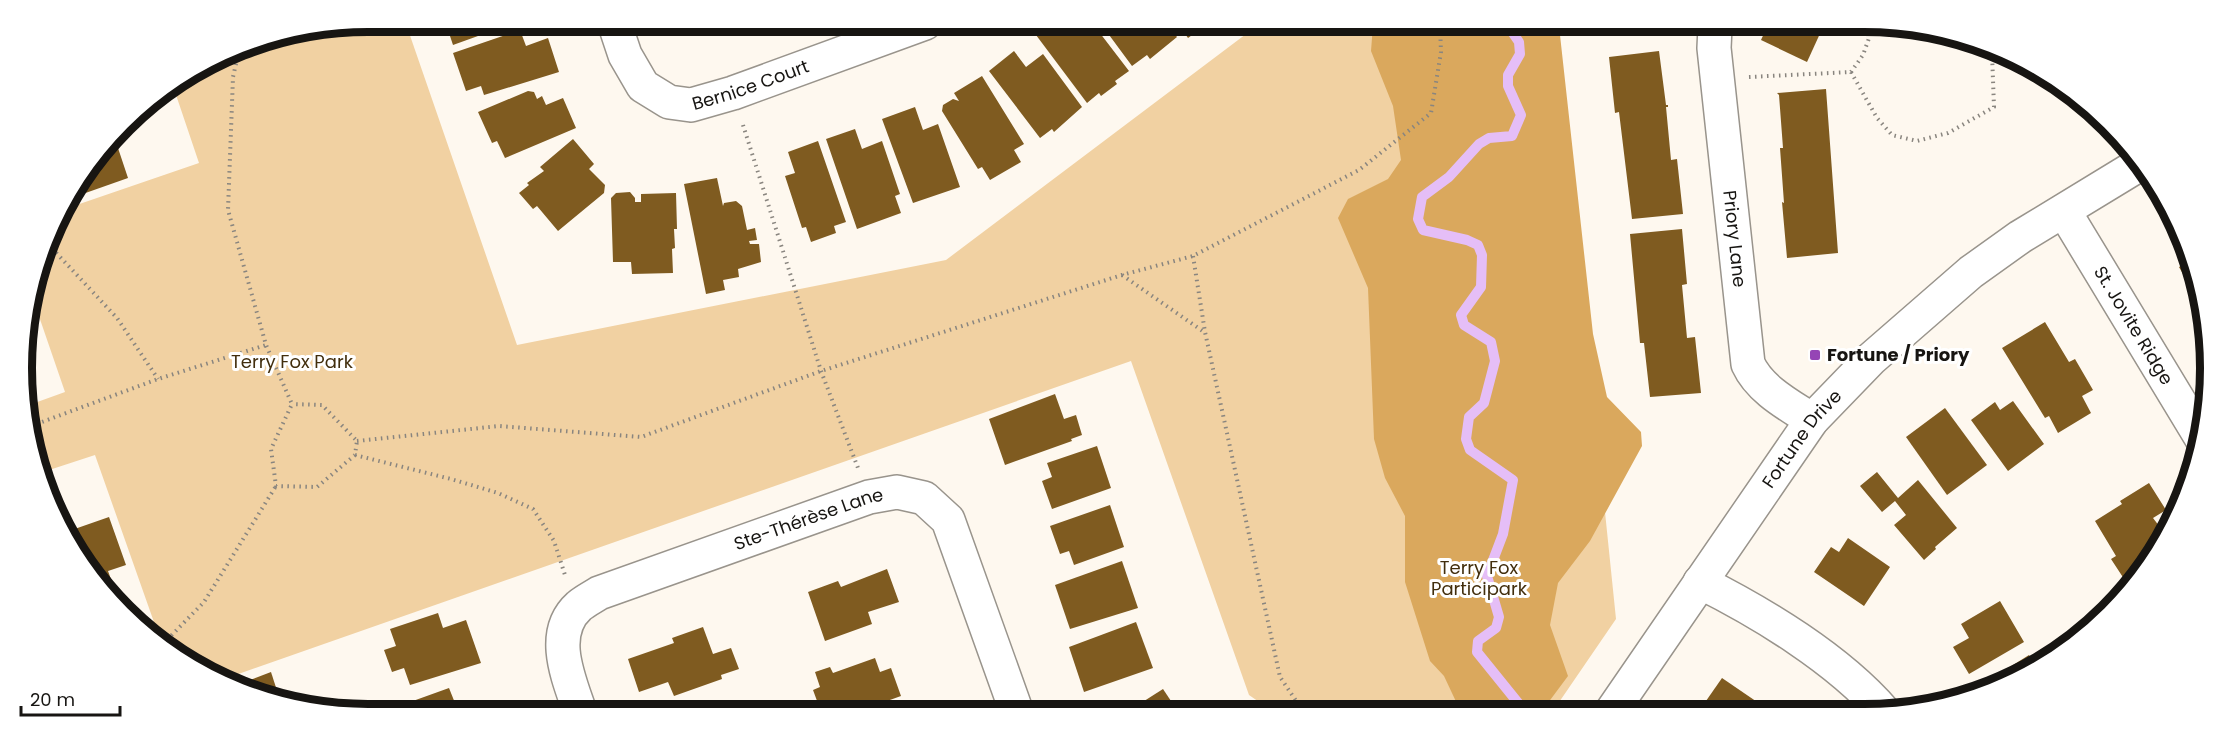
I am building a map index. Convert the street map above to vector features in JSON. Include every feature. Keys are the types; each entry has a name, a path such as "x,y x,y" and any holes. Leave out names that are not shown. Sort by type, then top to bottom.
{"street":[{"name":"Bernice Court","path":"617,32 625,56 643,86 669,102 691,105 733,93 900,32"},
{"name":"Priory Lane","path":"1715,32 1714,48 1749,364 1754,377 1812,420"},
{"name":"Fortune Drive","path":"1617,704 1812,420 1871,359 1971,272 2020,237 2134,168"},
{"name":"St. Jovite Ridge","path":"2064,211 2194,426"},
{"name":"Ste-Thérèse Lane","path":"577,704 566,673 562,641 567,623 578,607 599,592 869,497 897,492 924,498 948,520 1014,704"},
{"path":"1700,582 1743,603 1805,645 1856,682 1877,704"}],"path":[{"path":"357,441 499,426 641,437 821,371 1122,274 1193,256 1359,170 1431,113 1441,52 1440,32"},
{"path":"1851,72 1863,55 1871,32"},
{"path":"1851,72 1876,118 1892,135 1917,141 1948,133 1994,107 1992,57"},
{"path":"168,639 204,602 276,486 271,449 292,404 266,345 228,210 233,77 237,58"},
{"path":"1718,78 1851,72"},
{"path":"733,93 821,371 869,497"},
{"path":"53,249 117,318 158,379"},
{"path":"1193,256 1205,332 1280,677 1298,704"},
{"path":"1122,274 1205,332"},
{"path":"36,424 158,379 266,345"},
{"path":"292,404 322,405 357,441"},
{"path":"276,486 317,487 355,455 357,441"},
{"path":"355,455 451,478 498,493 533,509 554,541 578,607"}],"green space":[{"name":"Terry Fox Park","path":"346,32 409,32 517,345 946,260 1249,32 1556,32 1616,619 1558,704 1262,704 1249,695 1131,361 232,676 181,648 157,630 95,455 47,471 33,403 65,392 37,309 49,260 74,206 199,163 175,92 181,88 239,57 281,43"},
{"name":"Terry Fox Participark","path":"1372,32 1560,32 1593,334 1607,397 1641,432 1642,446 1590,541 1558,583 1550,625 1568,676 1547,704 1457,704 1444,676 1430,661 1405,582 1405,516 1385,478 1374,439 1368,288 1338,218 1348,199 1388,179 1401,160 1393,106 1371,51"}],"building":[{"path":"449,32 489,32 453,45"},
{"path":"514,32 521,32 526,46 548,38 559,72 484,95 481,86 466,91 453,53"},
{"path":"1040,32 1099,32 1129,71 1115,81 1117,84 1101,96 1099,93 1087,103 1036,35"},
{"path":"1107,32 1173,32 1177,37 1150,59 1147,55 1132,66"},
{"path":"1184,32 1196,32 1188,38"},
{"path":"1765,32 1821,32 1807,62 1761,40"},
{"path":"1014,51 1026,67 1043,54 1082,107 1054,132 1052,129 1040,138 989,71"},
{"path":"1659,51 1666,105 1668,105 1666,107 1671,160 1677,159 1683,214 1632,219 1619,112 1615,113 1609,57"},
{"path":"982,76 1024,144 1014,150 1021,162 990,180 982,167 978,169 942,111 943,105 953,99 959,101 954,93"},
{"path":"1826,89 1838,253 1787,258 1780,148 1783,148 1777,93"},
{"path":"528,91 534,92 537,99 542,96 546,105 563,98 576,128 505,158 497,141 492,143 478,112"},
{"path":"915,107 923,130 938,124 960,187 913,203 882,119"},
{"path":"855,129 862,149 882,141 900,194 895,196 901,213 857,229 826,139"},
{"path":"573,139 594,164 589,169 605,185 604,193 558,231 537,206 533,209 519,193 529,185 527,183 544,171 540,167"},
{"path":"818,141 846,222 834,226 836,233 811,242 806,227 802,228 785,176 795,173 788,152"},
{"path":"117,144 128,178 80,195"},
{"path":"717,178 723,206 724,203 736,201 742,206 747,230 755,228 757,240 749,241 750,244 759,244 761,262 738,269 739,277 723,280 725,290 706,294 684,184"},
{"path":"630,192 635,202 641,202 641,194 676,193 677,229 674,229 675,248 672,249 673,273 632,274 631,262 613,262 611,198 616,193"},
{"path":"1682,229 1687,284 1682,285 1687,338 1695,337 1701,393 1650,397 1644,343 1640,343 1630,234"},
{"path":"2183,265 2189,284 2179,267"},
{"path":"2045,322 2069,362 2075,359 2093,390 2082,396 2091,413 2058,433 2049,416 2045,418 2002,348"},
{"path":"1055,394 1064,419 1076,415 1082,435 1071,439 1072,441 1005,465 989,419"},
{"path":"2013,401 2044,444 2008,471 1971,420 1995,402 2000,410"},
{"path":"1945,408 1987,465 1947,495 1906,437"},
{"path":"1097,446 1111,488 1052,509 1042,481 1052,477 1047,463"},
{"path":"1877,472 1898,498 1918,480 1957,528 1924,560 1894,525 1906,515 1895,501 1882,512 1860,486"},
{"path":"2149,483 2166,510 2153,518 2160,526 2143,555 2125,580 2111,559 2116,556 2095,521 2122,504 2120,501"},
{"path":"1110,505 1124,547 1074,565 1069,551 1060,554 1050,526"},
{"path":"109,517 126,565 108,571 115,590 88,555 73,529"},
{"path":"1848,538 1890,567 1864,606 1814,572 1831,547 1839,552"},
{"path":"1122,561 1138,608 1070,629 1055,585"},
{"path":"887,569 899,602 868,612 872,624 825,641 808,592 838,581 841,587"},
{"path":"2000,601 2024,642 1969,674 1953,647 1969,638 1961,624"},
{"path":"438,613 443,628 466,620 481,663 410,685 404,668 392,672 384,650 396,646 390,629"},
{"path":"1136,622 1153,668 1084,692 1069,647"},
{"path":"703,627 713,654 731,648 739,669 721,675 722,679 674,696 668,682 639,692 628,659 674,643 672,638"},
{"path":"2029,655 2031,659 2012,670 1989,680"},
{"path":"875,658 880,672 891,668 901,696 879,704 818,704 813,690 820,687 815,672 830,667 833,673"},
{"path":"271,672 277,692 260,687 246,682"},
{"path":"1722,678 1760,704 1704,704"},
{"path":"449,688 455,703 464,700 465,704 405,704"},
{"path":"1163,689 1173,704 1139,704"}],"waterway":[{"path":"1512,32 1519,42 1520,54 1508,75 1508,86 1521,115 1512,136 1489,138 1479,144 1449,177 1422,197 1418,219 1423,230 1467,240 1478,245 1482,255 1481,287 1461,315 1464,325 1491,342 1495,361 1484,403 1469,417 1466,439 1470,450 1513,480 1503,534 1487,576 1499,617 1496,628 1478,641 1477,652 1519,704"}],"place":[{"name":"Fortune / Priory","path":"1815,355"}]}
